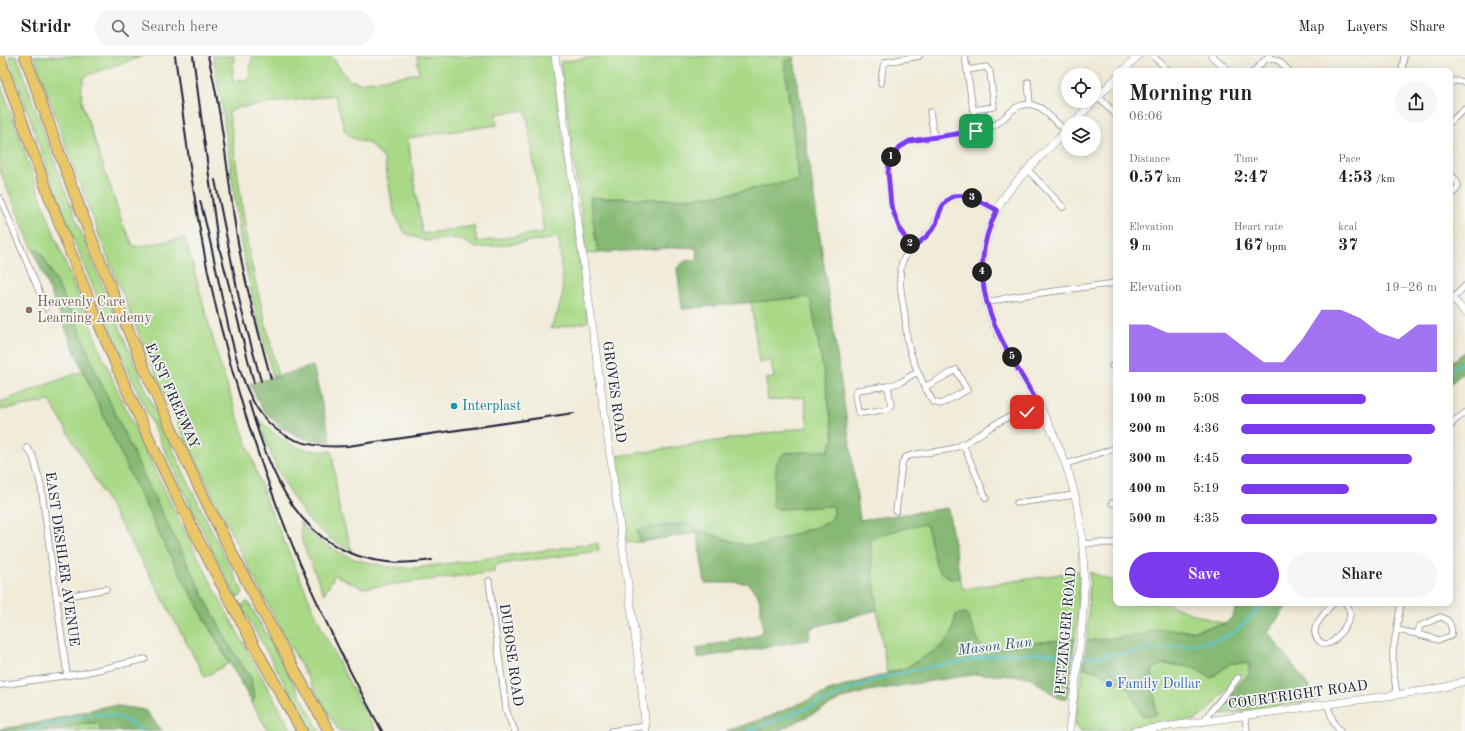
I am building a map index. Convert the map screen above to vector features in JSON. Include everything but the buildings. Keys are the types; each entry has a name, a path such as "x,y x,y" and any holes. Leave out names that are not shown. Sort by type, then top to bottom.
{"highway":[{"name":"EAST FREEWAY","path":"25,56 73,192 130,335 167,419 234,559 286,656 330,731"},
{"path":"0,59 76,268 146,431 202,548 302,731"}],"street":[{"name":"GROVES ROAD","path":"555,56 640,672 646,728"},
{"path":"881,83 883,66 886,62 919,56"},
{"path":"965,56 976,131"},
{"path":"1126,68 1138,56"},
{"path":"1153,56 1167,68"},
{"path":"1212,56 1225,68"},
{"path":"1257,68 1269,56 1279,61 1286,68"},
{"path":"1402,68 1404,56"},
{"path":"968,70 986,67 989,70 991,79 994,107 973,110"},
{"path":"1101,95 1113,81"},
{"path":"1028,82 1030,104"},
{"path":"1453,82 1465,82"},
{"path":"1101,99 1113,112"},
{"path":"912,248 900,230 893,212 888,180 889,164 897,150 910,141 976,131 999,123 1013,109 1019,106 1030,104 1041,108 1061,125"},
{"path":"1080,116 1088,108"},
{"path":"1453,119 1465,109"},
{"path":"930,112 934,138"},
{"name":"PETZINGER ROAD","path":"1061,136 1005,196 997,210 989,228 983,257 982,280 986,303 997,331 1039,405 1066,464 1080,517 1084,544 1084,606 1069,731"},
{"path":"1028,170 1063,208"},
{"path":"1453,177 1458,183 1457,190 1453,193"},
{"path":"925,387 956,370 967,390 941,404 937,404 933,402 925,387 918,372 909,347 901,289 901,267 905,257 912,248 927,236 936,224 940,209 945,202 952,197 962,195 969,197 997,210"},
{"path":"0,198 46,308"},
{"path":"986,303 1011,297 1113,283"},
{"path":"1453,296 1465,286"},
{"path":"1453,300 1465,312"},
{"path":"888,386 891,405 888,409 863,414 858,412 855,394 857,390 888,386 901,382 918,372"},
{"path":"896,511 902,463 906,457 952,449 1004,419 1027,412 1039,405"},
{"path":"1453,422 1465,413"},
{"path":"963,444 986,498"},
{"name":"EAST DESHLER AVENUE","path":"27,448 33,456 41,486 67,675"},
{"path":"1066,464 1113,449"},
{"path":"1017,503 1075,495"},
{"path":"1084,544 1098,542 1113,543"},
{"name":"DUBOSE ROAD","path":"489,581 506,709 515,731"},
{"path":"56,598 106,589"},
{"path":"1331,606 1316,626 1316,637 1319,642 1324,644 1335,640 1349,620 1350,614 1347,606"},
{"path":"1397,695 1393,669 1393,657 1401,606"},
{"path":"1397,630 1439,640 1451,636 1452,631 1449,621 1440,617 1420,626 1417,634"},
{"path":"0,685 84,673 145,659"},
{"path":"1203,721 1238,678"},
{"name":"COURTRIGHT ROAD","path":"1134,731 1397,695 1435,689 1465,681"},
{"path":"1327,704 1334,724 1340,731"},
{"path":"1245,716 1247,731"},
{"path":"611,731 646,728"}],"green space":[{"path":"8,56 17,56 92,261 179,462 243,592 241,596 236,597 191,507 148,415 108,323 62,209"},
{"path":"34,56 143,56 85,76 81,89 83,106 123,225 133,245 137,247 185,238 222,371 266,500 323,631 376,731 339,731 287,640 238,547 169,404 132,319 88,207"},
{"path":"213,56 234,56 232,81 249,79 252,56 331,56 349,80 361,83 419,73 417,56 551,56 588,322 550,329 558,312 563,292 559,238 477,248 457,238 425,241 405,233 394,213 384,159 370,144 350,137 345,131 335,95 236,108 229,113 249,254 278,376 273,377 254,304 241,243 222,105","holes":["526,110 544,232 477,242 474,226 422,234 408,138 497,125 496,114"]},
{"path":"598,56 794,56 794,59 784,61 799,180 726,194 678,199 590,198 598,253 587,254 560,62"},
{"path":"794,59 860,520 948,508 960,578 950,579 937,568 927,526 923,524 878,535 870,540 877,610 811,628 809,640 698,658 697,648 756,636 763,631 760,602 757,593 747,583 705,583 697,533 640,542 637,530 686,523 707,533 744,545 763,545 830,522 834,514 834,506 778,509 772,505 777,462 784,453 828,451 834,439 811,301 807,297 682,309 677,268 685,261 698,259 696,248 682,247 598,253 590,198 678,199 726,194 799,180 784,61"},
{"path":"0,82 84,312 116,387 200,561 292,731 268,731 252,703 255,698 251,678 232,650 151,491 95,370 76,321 43,256 37,249 33,250 0,171"},
{"path":"37,249 43,256 76,321 95,370 151,491 232,650 251,678 255,698 252,703 169,554 129,472 83,371 33,250"},
{"path":"807,297 811,301 834,439 828,451 784,453 778,509 834,506 834,514 830,522 763,545 744,545 707,533 686,523 637,531 640,542 626,543 615,462 618,456 808,427 804,397 768,401 766,379 774,378 771,360 759,363 751,302"},
{"path":"1465,352 1465,371 1453,381 1453,361"},
{"path":"313,366 331,442 305,439 280,427 263,410 250,384"},
{"path":"83,371 129,472 169,554 229,663 205,677 152,579 50,401 0,410 0,402"},
{"path":"257,418 282,439 299,448 332,451 339,508 352,551 329,538 305,516 277,469"},
{"path":"300,522 315,538 335,550 354,559 388,567 415,568 598,543 599,551 494,565 494,572 362,588 335,575 324,594 302,542"},
{"path":"923,524 927,526 937,568 950,579 960,578 963,589 1080,571 1075,639 991,649 980,645 966,613 956,615 951,635 942,646 906,668 887,673 877,610 870,539 878,535"},
{"path":"1090,572 1113,581 1113,606 1173,606 1225,624 1191,631 1158,629 1141,635 1087,641"},
{"path":"246,602 249,603 320,731 311,731 242,607"},
{"path":"1237,606 1287,606 1268,632 1312,691 1223,704 1250,673 1248,663 1231,663 1211,678 1192,667 1163,664 1152,669 1156,715 1142,716 1129,688 1105,675 1083,667 1087,641 1141,635 1158,629 1191,631 1225,624 1233,616"},
{"path":"966,613 980,645 991,649 1075,639 1067,699 1060,699 1029,677 977,674 868,691 842,699 778,731 726,731 771,716 829,691 906,668 942,646 951,635 956,615"},
{"path":"1231,663 1248,663 1250,673 1224,704 1312,691 1319,700 1216,715 1215,711 1242,676 1239,674 1208,711 1195,720 1105,731 1079,731 1075,724 1083,667 1105,675 1129,688 1156,715 1152,669 1163,664 1192,667 1211,678"},
{"path":"107,706 145,710 163,731 101,731 100,726 97,723 83,723 55,731 0,731 0,729 34,724"},
{"path":"83,723 98,723 101,731 55,731"}],"waterway":[{"name":"Mason Run","path":"1453,370 1465,360"},
{"name":"Mason Run","path":"1081,656 1089,657 1184,646 1219,639 1234,633 1262,606"},
{"name":"Mason Run","path":"749,731 879,678 998,655 1040,653 1077,656"},
{"name":"Mason Run","path":"28,731 83,716 94,715 115,716 133,724 142,731"}],"railway":[{"path":"175,56 198,218 208,272 238,391 257,450 301,565 353,677 382,731"},
{"path":"193,56 218,243 254,383"},
{"path":"208,56 221,121 239,250 271,379"},
{"path":"215,180 241,308 261,381"},
{"path":"200,201 235,354 243,378 251,398 263,416 277,430 296,440 319,446 348,446 574,413"},
{"path":"249,402 267,457 279,483 293,506 310,527 331,544 357,556 393,563 432,560"}],"place":[{"name":"Heavenly Care Learning Academy","path":"29,310"},
{"name":"Interplast","path":"454,406"},
{"name":"Family Dollar","path":"1109,684"}],"route":[{"path":"976,131 910,141 900,147 892,156 889,164 888,180 891,205 900,230 912,248 927,236 936,224 940,209 945,202 952,197 962,195 969,197 997,210 989,228 984,249 982,265 984,294 997,331 1039,405 1027,412"}]}
